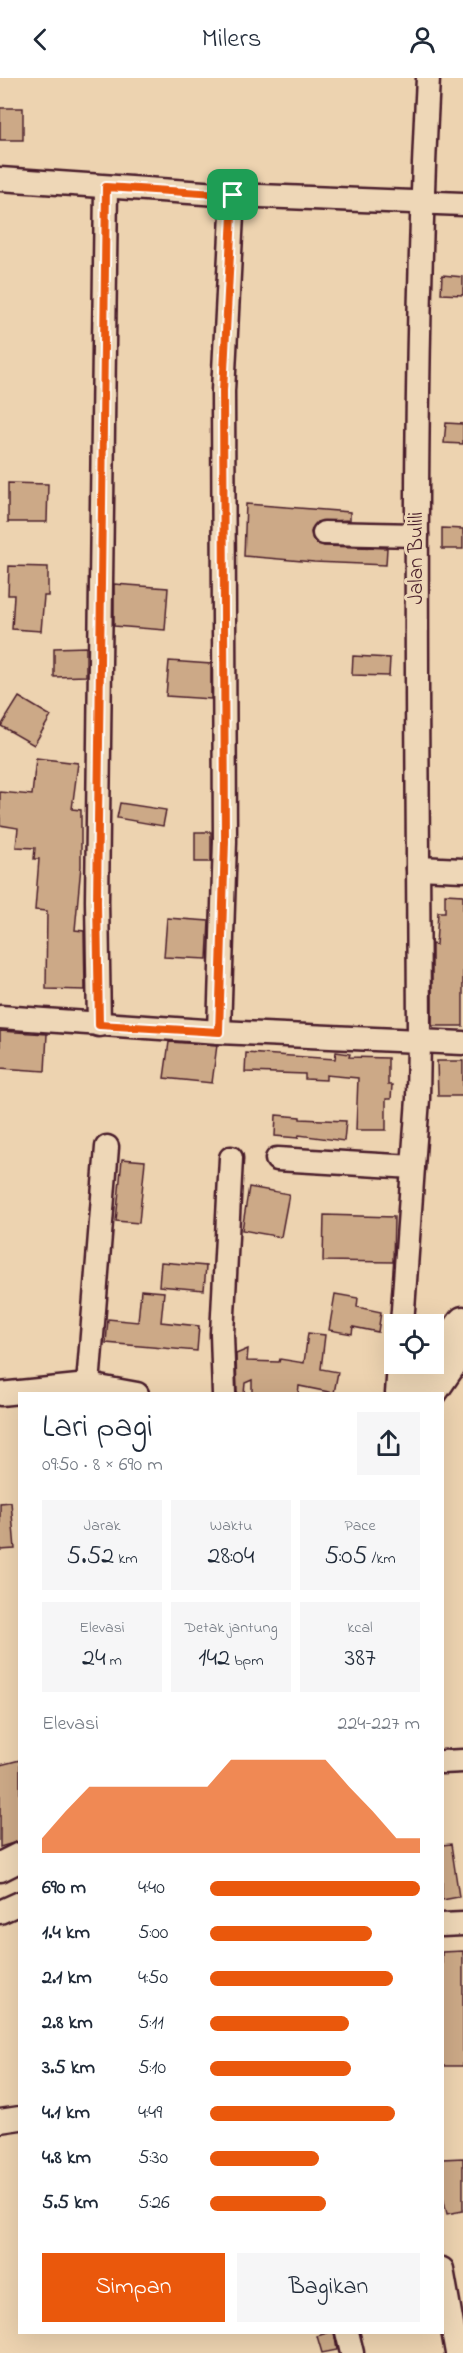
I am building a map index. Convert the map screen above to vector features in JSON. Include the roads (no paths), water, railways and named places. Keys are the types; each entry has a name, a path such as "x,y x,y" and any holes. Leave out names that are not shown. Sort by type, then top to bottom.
{"street":[{"name":"Jalan Bulili","path":"403,1314 418,1100 417,535 421,203 428,78"},
{"path":"0,179 233,195 463,204"},
{"path":"99,1025 97,901 106,187"},
{"path":"219,1032 225,841 223,391 233,195"},
{"path":"324,532 417,535"},
{"path":"418,868 463,870"},
{"path":"0,1017 219,1032 463,1043"},
{"path":"88,1385 107,1147"},
{"path":"224,1392 222,1323 231,1158"},
{"path":"277,1160 413,1167"},
{"path":"444,1347 463,1321"},
{"path":"436,1392 463,1353"},
{"path":"397,1392 398,1374"},
{"path":"411,1392 424,1374"},
{"path":"20,1392 88,1385 126,1392"},
{"path":"0,1394 18,1392"},
{"path":"444,1762 463,1761"},
{"path":"0,1867 18,1858"},
{"path":"0,1912 18,1904"},
{"path":"444,1925 463,1924"},
{"path":"0,2121 18,2118"},
{"path":"444,2278 459,2342"},
{"path":"347,2334 352,2353"}]}
